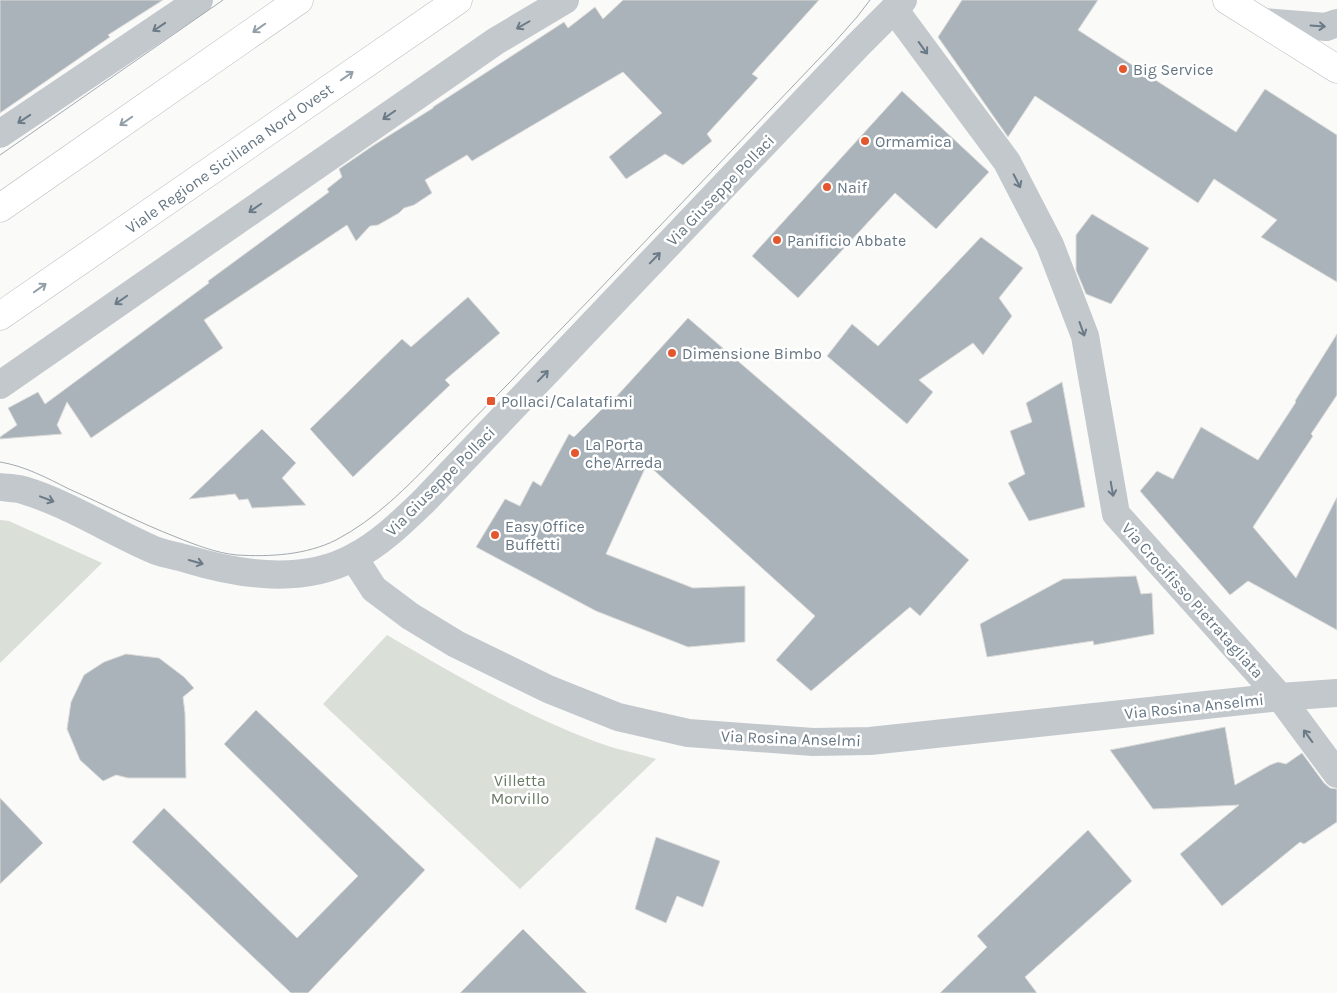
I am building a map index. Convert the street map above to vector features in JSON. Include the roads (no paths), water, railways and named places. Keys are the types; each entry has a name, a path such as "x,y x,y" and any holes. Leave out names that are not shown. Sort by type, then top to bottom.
{"main road":[{"path":"0,208 299,0"},
{"name":"Viale Regione Siciliana Nord Ovest","path":"0,316 458,0"},
{"path":"1227,0 1337,69"}],"street":[{"path":"0,134 199,0"},
{"path":"0,385 496,41 566,0"},
{"name":"Via Giuseppe Pollaci","path":"0,487 21,490 72,509 155,550 210,566 252,574 294,574 326,568 354,558 386,536 425,500 858,45 891,3"},
{"name":"Via Crocifisso Pietratagliata","path":"891,3 1007,162 1050,245 1085,336 1116,514 1280,697 1337,774"},
{"path":"1262,22 1326,27 1337,23"},
{"name":"Via Rosina Anselmi","path":"354,558 374,589 410,616 456,644 548,689 618,717 688,733 813,742 870,741 1280,697 1337,693"}],"tram line":[{"path":"0,155 223,0"},
{"path":"0,462 36,473 149,526 199,546 221,552 249,556 288,554 313,549 336,540 351,532 378,512 426,467 590,299 833,44 870,0"}],"place":[{"name":"Big Service","path":"1123,69"},
{"name":"Ormamica","path":"865,141"},
{"name":"Naif","path":"827,187"},
{"name":"Panificio Abbate","path":"777,240"},
{"name":"Dimensione Bimbo","path":"672,353"},
{"name":"Pollaci/Calatafimi","path":"491,401"},
{"name":"La Porta che Arreda","path":"575,453"},
{"name":"Easy Office Buffetti","path":"495,535"}],"park label":[{"name":"Villetta Morvillo","path":"520,789"}]}
